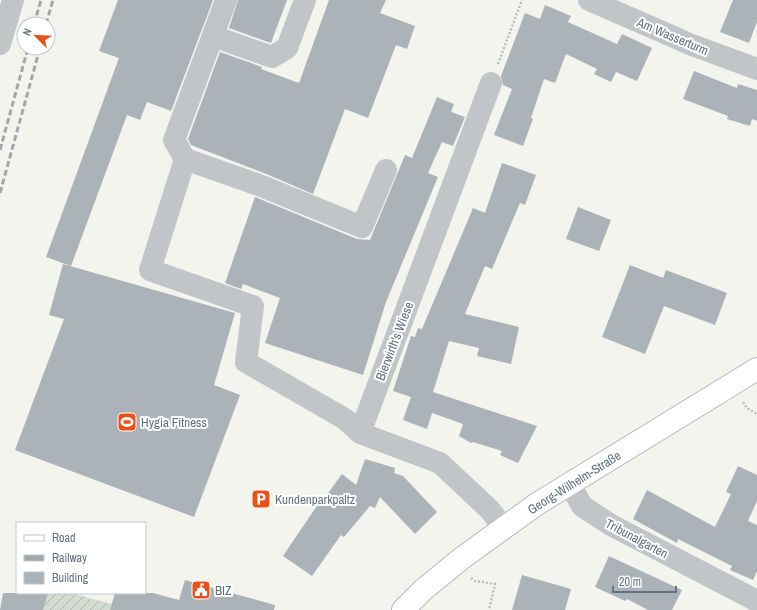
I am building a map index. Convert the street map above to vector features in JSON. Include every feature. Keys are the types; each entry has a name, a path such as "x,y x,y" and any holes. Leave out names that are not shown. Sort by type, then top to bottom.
{"main road":[{"name":"Georg-Wilhelm-Straße","path":"403,610 423,590 503,527 537,504 757,369"}],"street":[{"path":"0,44 13,0"},
{"path":"226,0 174,140 185,159 259,185 362,227 386,170"},
{"path":"213,36 272,57 287,48 305,0"},
{"name":"Am Wasserturm","path":"589,0 692,45 757,69"},
{"name":"Bierwirth's Wiese","path":"360,433 491,83"},
{"path":"185,159 150,270 253,306 246,362 345,419 360,433 440,463 490,510 503,527"},
{"name":"Tribunalgarten","path":"570,484 582,506 611,525 757,601"}],"path":[{"path":"491,83 522,0"},
{"path":"452,566 475,581 495,584 489,610"}],"shaded area":[{"path":"48,594 75,594 112,604 110,610 43,610"}],"building":[{"path":"118,0 213,0 171,111 147,102 140,120 127,115 71,266 46,257 119,58 99,51"},
{"path":"238,0 287,0 271,43 229,28"},
{"path":"329,0 386,0 380,13 415,26 407,49 396,45 368,118 345,109 313,194 264,173 191,145 188,139 220,52 262,67 261,69 299,83"},
{"path":"733,0 757,0 757,22 749,43 720,32"},
{"path":"545,5 571,16 568,22 617,44 622,34 652,48 637,81 616,72 611,82 594,74 597,69 566,54 555,83 544,79 531,118 533,119 523,146 494,135 512,89 503,85 501,76 525,13 540,19"},
{"path":"694,71 737,88 738,84 757,90 757,121 752,119 750,126 727,119 728,116 683,99"},
{"path":"437,97 454,104 451,112 465,117 453,146 442,142 428,173 438,177 386,302 363,375 265,343 280,298 243,284 241,289 225,283 255,197 357,239 370,240 405,155 412,158"},
{"path":"502,163 536,175 525,205 520,203 492,269 485,266 465,314 519,327 511,364 477,356 479,348 449,341 433,392 537,426 518,463 500,455 502,451 473,442 471,443 459,436 463,424 432,413 427,429 403,420 411,397 393,391 411,336 415,337 418,328 422,329 473,208 485,213"},
{"path":"578,207 611,220 599,251 566,239"},
{"name":"Hygia Fitness","path":"63,264 235,313 214,385 240,395 194,517 15,450 64,319 49,315"},
{"path":"630,265 663,278 666,270 727,293 715,325 664,306 645,354 602,337"},
{"path":"365,459 395,468 394,473 403,476 437,512 415,534 380,497 375,508 370,506 344,537 341,535 312,576 283,556 322,499 323,500 342,474 356,485"},
{"path":"738,466 757,475 757,501 748,521 757,525 757,571 753,580 730,570 732,566 678,539 677,543 633,519 647,490 715,527 731,494 726,492"},
{"path":"609,556 682,590 672,610 648,610 627,599 625,601 595,587"},
{"path":"522,575 571,589 565,610 512,610"},
{"path":"185,580 275,605 274,610 110,610 115,594 153,593 179,600"},
{"path":"3,593 48,594 43,610 0,610"}],"railway":[{"path":"36,16 41,0"},
{"path":"48,16 53,0"},
{"path":"0,150 26,56"},
{"path":"0,193 38,56"}],"place":[{"name":"Hygia Fitness","path":"127,422"},
{"name":"Kundenparkpaltz","path":"261,499"},
{"name":"BIZ","path":"201,590"}]}
